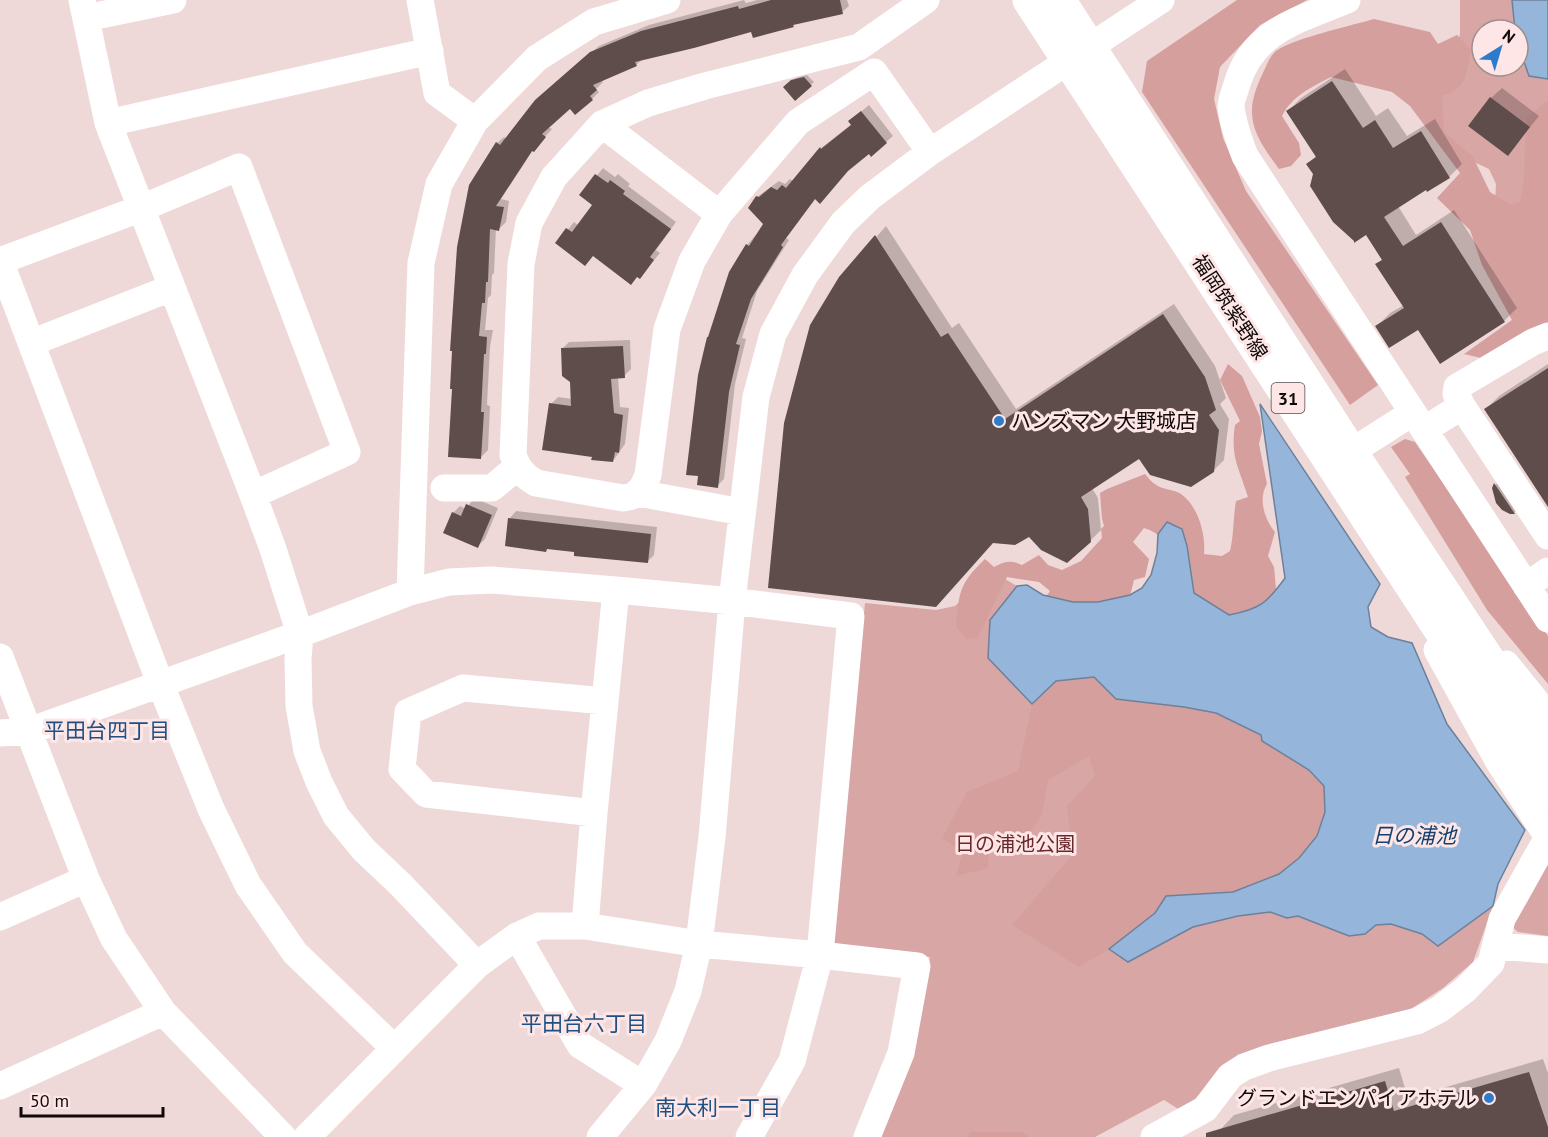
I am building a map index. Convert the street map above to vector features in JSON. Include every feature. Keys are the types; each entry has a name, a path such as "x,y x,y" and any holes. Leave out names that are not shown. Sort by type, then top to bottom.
{"main road":[{"name":"福岡筑紫野線","path":"1029,0 1080,54 1469,627 1548,750"},
{"name":"福岡筑紫野線","path":"1059,0 1080,54 1411,587 1548,795"}],"street":[{"path":"173,0 84,9 108,123 273,549 300,633 299,706 307,751 318,782 336,816 364,850 401,885 477,965"},
{"path":"420,0 437,93 475,121"},
{"path":"410,592 421,263 439,184 475,121 537,58 594,22 667,0"},
{"path":"874,72 798,122 718,214 692,261 667,329 648,475 638,493 623,498 536,483 526,477 517,467 513,455 521,264 529,223 554,177 602,124 648,103 705,86 859,47 926,0"},
{"path":"600,1137 643,1085 668,1041 688,991 699,944 712,837 742,512 756,397 773,334 805,275 843,223 870,197 930,152 1161,0"},
{"path":"1347,0 1279,28 1257,46 1242,69 1231,104 1236,130 1245,156 1418,422 1537,578 1548,619"},
{"path":"859,47 930,152"},
{"path":"108,123 430,51"},
{"path":"602,124 718,214"},
{"path":"252,495 347,452 239,167 0,261 160,683 211,809 248,885 295,953 394,1048"},
{"path":"32,343 171,288"},
{"path":"1548,336 1533,342 1457,387 1456,394 1548,536"},
{"path":"1351,452 1418,422 1462,406"},
{"path":"444,488 492,488 517,467"},
{"path":"638,493 742,512"},
{"path":"0,733 29,731 410,592 449,582 491,580 616,590 732,601 851,616 820,955 792,1061 749,1137"},
{"path":"1154,1137 1204,1109 1230,1076 1244,1067 1269,1058 1417,1021 1440,1009 1466,989 1491,963 1502,920 1548,837 1499,762 1442,660 1411,587"},
{"path":"585,926 616,590"},
{"path":"1469,627 1515,673 1548,716"},
{"path":"0,657 86,879 114,939 163,1012 283,1137"},
{"path":"594,813 426,794 402,769 408,712 463,688 605,701"},
{"path":"0,917 86,879"},
{"path":"307,1137 477,965 517,936 539,926 585,926 699,944 917,966 901,1053 867,1137"},
{"path":"517,936 579,1045 643,1085"},
{"path":"1496,946 1548,950"},
{"path":"0,1086 163,1012"}],"green space":[{"path":"1460,0 1548,0 1548,304 1492,260 1496,184 1489,169 1455,153 1444,145 1433,109 1452,62 1460,34"},
{"name":"日の浦池公園","path":"991,571 1017,586 990,620 1032,704 1094,677 1262,741 1309,770 1215,893 1166,896 1155,913 1110,950 1129,962 1193,927 1238,916 1270,912 1287,918 1298,916 1349,936 1365,934 1376,925 1391,924 1422,934 1438,946 1493,906 1473,962 1443,988 1405,1013 1230,1062 1183,1112 1164,1100 1095,1137 876,1137 912,1050 930,957 832,945 865,603 936,610 955,606"},
{"path":"1548,862 1548,936 1518,932 1508,923"}],"shaded area":[{"path":"1237,0 1307,0 1260,25 1220,67 1214,99 1223,138 1246,191 1378,385 1350,405 1142,92 1147,61"},
{"path":"1374,19 1430,32 1438,44 1457,35 1470,49 1470,55 1461,84 1451,93 1442,96 1444,132 1473,157 1490,192 1511,205 1520,202 1524,178 1526,118 1548,100 1548,326 1481,358 1464,354 1512,320 1482,265 1470,230 1437,198 1460,173 1410,106 1392,92 1331,77 1310,88 1291,103 1282,116 1299,143 1301,155 1291,166 1279,169 1263,145 1253,124 1253,101 1274,53 1306,38"},
{"path":"1228,364 1242,376 1260,417 1262,431 1259,444 1267,484 1263,502 1265,515 1275,532 1268,556 1274,567 1277,599 1241,619 1197,615 1174,552 1156,533 1144,528 1133,542 1149,559 1145,577 1134,580 1126,612 1043,601 1050,591 1039,582 1007,577 977,639 966,638 956,627 958,605 965,582 985,559 994,567 1008,562 1022,565 1039,555 1048,565 1062,570 1081,561 1102,538 1101,529 1104,526 1100,493 1145,474 1158,486 1175,491 1187,499 1200,521 1204,538 1204,554 1222,556 1230,551 1236,501 1248,497 1234,446 1235,425 1240,421 1220,380"},
{"path":"1405,439 1415,442 1548,636 1548,684 1487,610 1405,477 1410,474 1391,447"},
{"path":"1094,677 1116,699 1216,713 1261,735 1262,741 1309,770 1324,786 1325,812 1317,836 1299,858 1279,874 1233,892 1166,896 1138,928 1079,967 1012,925 1073,854 1067,806 1095,776 1089,756 1048,780 1042,814 1029,835 989,848 988,868 956,876 963,852 942,838 967,792 1018,771 1032,704 1056,681"},
{"path":"971,1132 1022,1132 1029,1137 967,1137"}],"water":[{"path":"1512,0 1548,0 1548,79 1530,76 1530,18 1514,18"},
{"name":"日の浦池","path":"1260,404 1380,584 1368,607 1371,627 1388,637 1412,643 1447,724 1525,830 1498,884 1493,906 1438,946 1422,934 1391,924 1376,925 1365,934 1349,936 1298,916 1287,918 1270,912 1238,916 1193,927 1128,962 1109,949 1155,913 1166,896 1233,892 1279,874 1299,858 1317,836 1325,812 1324,786 1309,770 1262,741 1261,735 1216,713 1116,699 1094,677 1056,681 1032,704 988,658 990,620 1017,586 1027,585 1043,595 1073,602 1098,602 1130,595 1142,588 1151,575 1157,553 1158,534 1167,522 1182,529 1194,593 1229,615 1262,604 1285,578"}],"building":[{"path":"771,0 840,0 843,14 793,25 794,27 753,38 751,32 635,62 637,66 593,85 597,90 590,96 593,100 575,115 570,109 542,134 546,137 534,152 532,151 496,206 504,207 499,231 490,229 488,282 486,282 485,303 482,303 479,336 487,337 481,412 484,412 481,459 448,457 452,389 450,389 452,351 450,351 457,247 469,185 496,142 500,145 535,100 590,52 641,31 738,6 739,9"},
{"path":"804,77 812,86 795,101 783,87 791,80"},
{"path":"1332,81 1363,128 1375,120 1393,148 1421,131 1450,178 1427,192 1426,190 1384,217 1403,246 1441,222 1505,322 1440,364 1418,330 1389,348 1375,326 1404,308 1375,264 1382,260 1366,235 1354,243 1333,222 1310,186 1313,174 1306,164 1316,157 1286,111"},
{"path":"1490,97 1530,127 1508,156 1468,126"},
{"path":"861,111 887,143 871,157 869,154 848,171 820,204 815,199 781,245 783,247 751,299 736,344 740,345 729,392 718,488 697,485 698,476 686,475 698,375 707,337 729,272 746,244 749,246 763,224 748,208 756,196 759,197 771,187 777,190 782,185 786,188 820,147 821,149 851,125 848,121"},
{"path":"595,174 608,183 610,180 625,191 623,194 671,229 650,257 654,260 640,279 637,277 631,285 593,256 585,266 555,243 566,228 572,232 592,205 579,195"},
{"name":"ハンズマン 大野城店","path":"875,235 941,337 948,333 1005,419 1163,314 1205,377 1216,410 1209,415 1219,430 1214,472 1191,487 1150,475 1139,459 1081,497 1088,509 1091,542 1067,563 1041,550 1029,537 1015,545 993,543 936,607 768,588 784,423 810,325 839,277"},
{"path":"623,346 625,378 611,379 614,413 623,415 619,453 615,452 613,462 542,450 549,403 571,406 570,382 562,376 561,348"},
{"path":"1548,368 1548,507 1484,409"},
{"path":"1494,483 1515,514 1502,510 1496,503 1492,488"},
{"path":"466,504 492,515 478,548 443,533 452,512 461,516"},
{"path":"508,518 651,534 648,563 574,556 574,552 547,549 546,552 505,546"},
{"name":"グランドエンパイアホテル","path":"1529,1072 1548,1127 1548,1137 1206,1137 1206,1133 1385,1081 1394,1111"}],"place":[{"name":"ハンズマン 大野城店","path":"999,421"},
{"name":"グランドエンパイアホテル","path":"1489,1098"}],"district":[{"name":"平田台四丁目","path":"107,730"},
{"name":"平田台六丁目","path":"584,1023"},
{"name":"南大利一丁目","path":"718,1107"}]}
